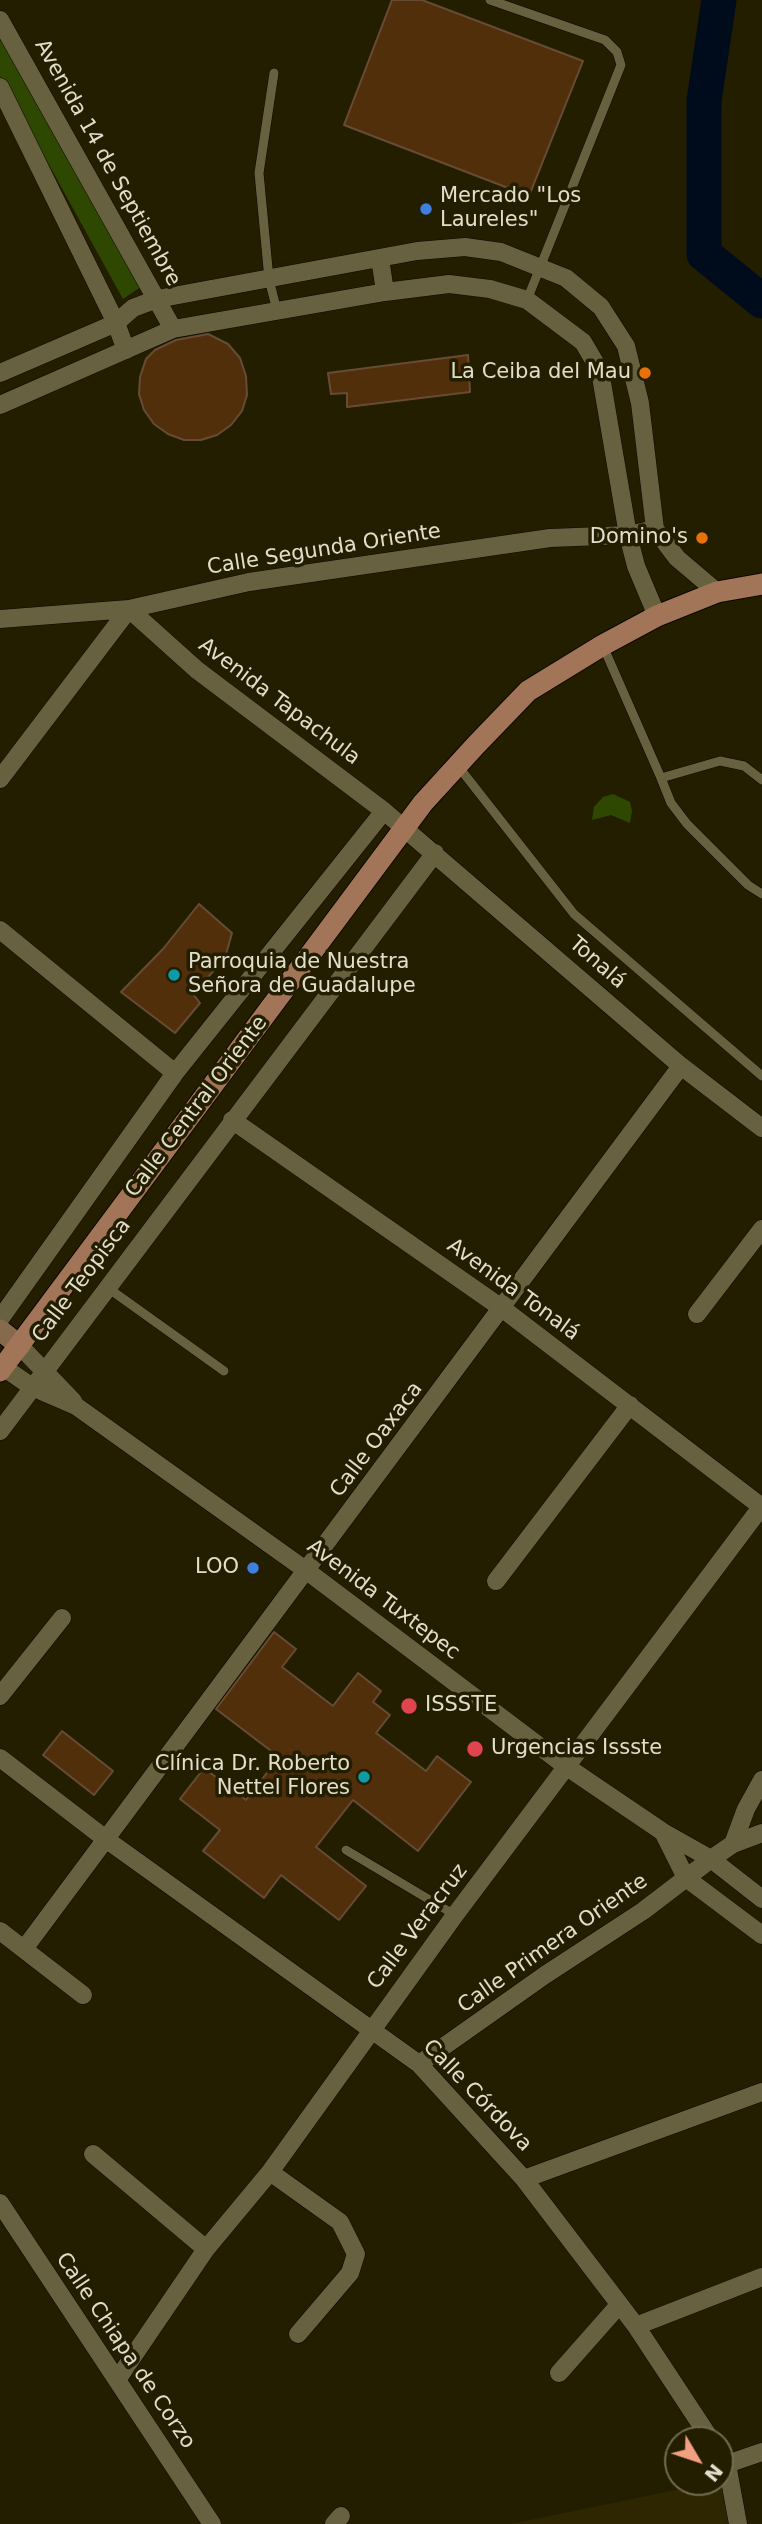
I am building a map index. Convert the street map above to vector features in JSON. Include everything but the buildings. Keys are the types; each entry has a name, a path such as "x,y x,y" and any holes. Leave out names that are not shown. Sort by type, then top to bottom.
{"main road":[{"name":"Calle Central Oriente","path":"1,1368 405,828 457,764 528,691 603,645 657,616 717,592 762,584"},
{"path":"0,1330 20,1346"}],"street":[{"name":"Avenida 14 de Septiembre","path":"0,21 173,329"},
{"path":"0,87 116,323 125,350"},
{"path":"0,373 116,323 133,308 157,299 417,251 465,247 501,252 566,278 601,307 626,346 640,403 655,529 677,558 717,592"},
{"path":"380,258 385,292"},
{"path":"0,405 173,329 385,292 449,284 490,289 527,300 583,342 600,371 628,535 636,566 657,616"},
{"name":"Calle Segunda Oriente","path":"0,619 129,609 262,580 550,538 628,535 655,529"},
{"path":"0,779 129,609"},
{"name":"Avenida Tapachula","path":"129,609 197,670 405,828"},
{"path":"0,1319 175,1073 384,811"},
{"name":"Tonalá","path":"405,828 681,1066 762,1128"},
{"name":"Calle Teopisca","path":"0,1431 44,1369 435,853"},
{"path":"0,930 175,1073"},
{"name":"Calle Oaxaca","path":"24,1949 503,1309 681,1066"},
{"name":"Avenida Tonalá","path":"232,1120 503,1309 762,1507"},
{"path":"697,1314 762,1229"},
{"name":"Avenida Tuxtepec","path":"20,1346 76,1406"},
{"name":"Avenida Tuxtepec","path":"1,1368 32,1387 76,1406 307,1571 567,1767 663,1832 711,1859 762,1899"},
{"path":"496,1581 631,1405"},
{"name":"Calle Veracruz","path":"117,2380 206,2249 270,2172 455,1915 762,1507"},
{"path":"0,1696 61,1618"},
{"name":"Calle Córdova","path":"0,1758 107,1840 419,2064 524,2179 636,2326 702,2426"},
{"path":"733,1844 746,1808 762,1780"},
{"name":"Avenida Tuxtepec","path":"663,1832 686,1878"},
{"name":"Calle Primera Oriente","path":"419,2064 545,1975 643,1911 733,1844 762,1833"},
{"path":"686,1878 762,1935"},
{"path":"0,1931 83,1995"},
{"path":"524,2179 762,2092"},
{"path":"93,2154 206,2249"},
{"path":"270,2172 340,2222 356,2253 350,2273 298,2334"},
{"name":"Calle Chiapa de Corzo","path":"0,2203 212,2524"},
{"path":"636,2326 762,2277"},
{"path":"559,2373 619,2305"},
{"path":"734,2457 762,2452"},
{"path":"732,2496 738,2524"}],"lane":[{"path":"491,0 605,40 617,52 621,65 527,300"},
{"path":"274,73 259,173 269,279 277,310"},
{"path":"603,645 671,803 687,824 748,885 762,894"},
{"path":"661,778 720,761 744,766 762,780"},
{"path":"457,764 574,914 762,1076"},
{"path":"106,1287 224,1371"},
{"path":"346,1850 455,1915"}],"shaded area":[{"path":"664,2492 664,2496 723,2496 730,2524 510,2524"}],"green space":[{"path":"3,40 145,284 123,299 0,76 0,41"},
{"path":"613,794 630,802 630,823 611,815 592,820 594,807 603,797"}],"waterway":[{"path":"719,0 704,101 704,254 762,301"}],"place":[{"name":"Mercado \"Los Laureles\"","path":"426,209"},
{"name":"La Ceiba del Mau","path":"645,373"},
{"name":"Domino's","path":"702,538"},
{"name":"Parroquia de Nuestra Señora de Guadalupe","path":"174,975"},
{"name":"LOO","path":"253,1568"},
{"name":"ISSSTE","path":"409,1706"},
{"name":"Urgencias Issste","path":"475,1749"},
{"name":"Clínica Dr. Roberto Nettel Flores","path":"364,1777"}]}
